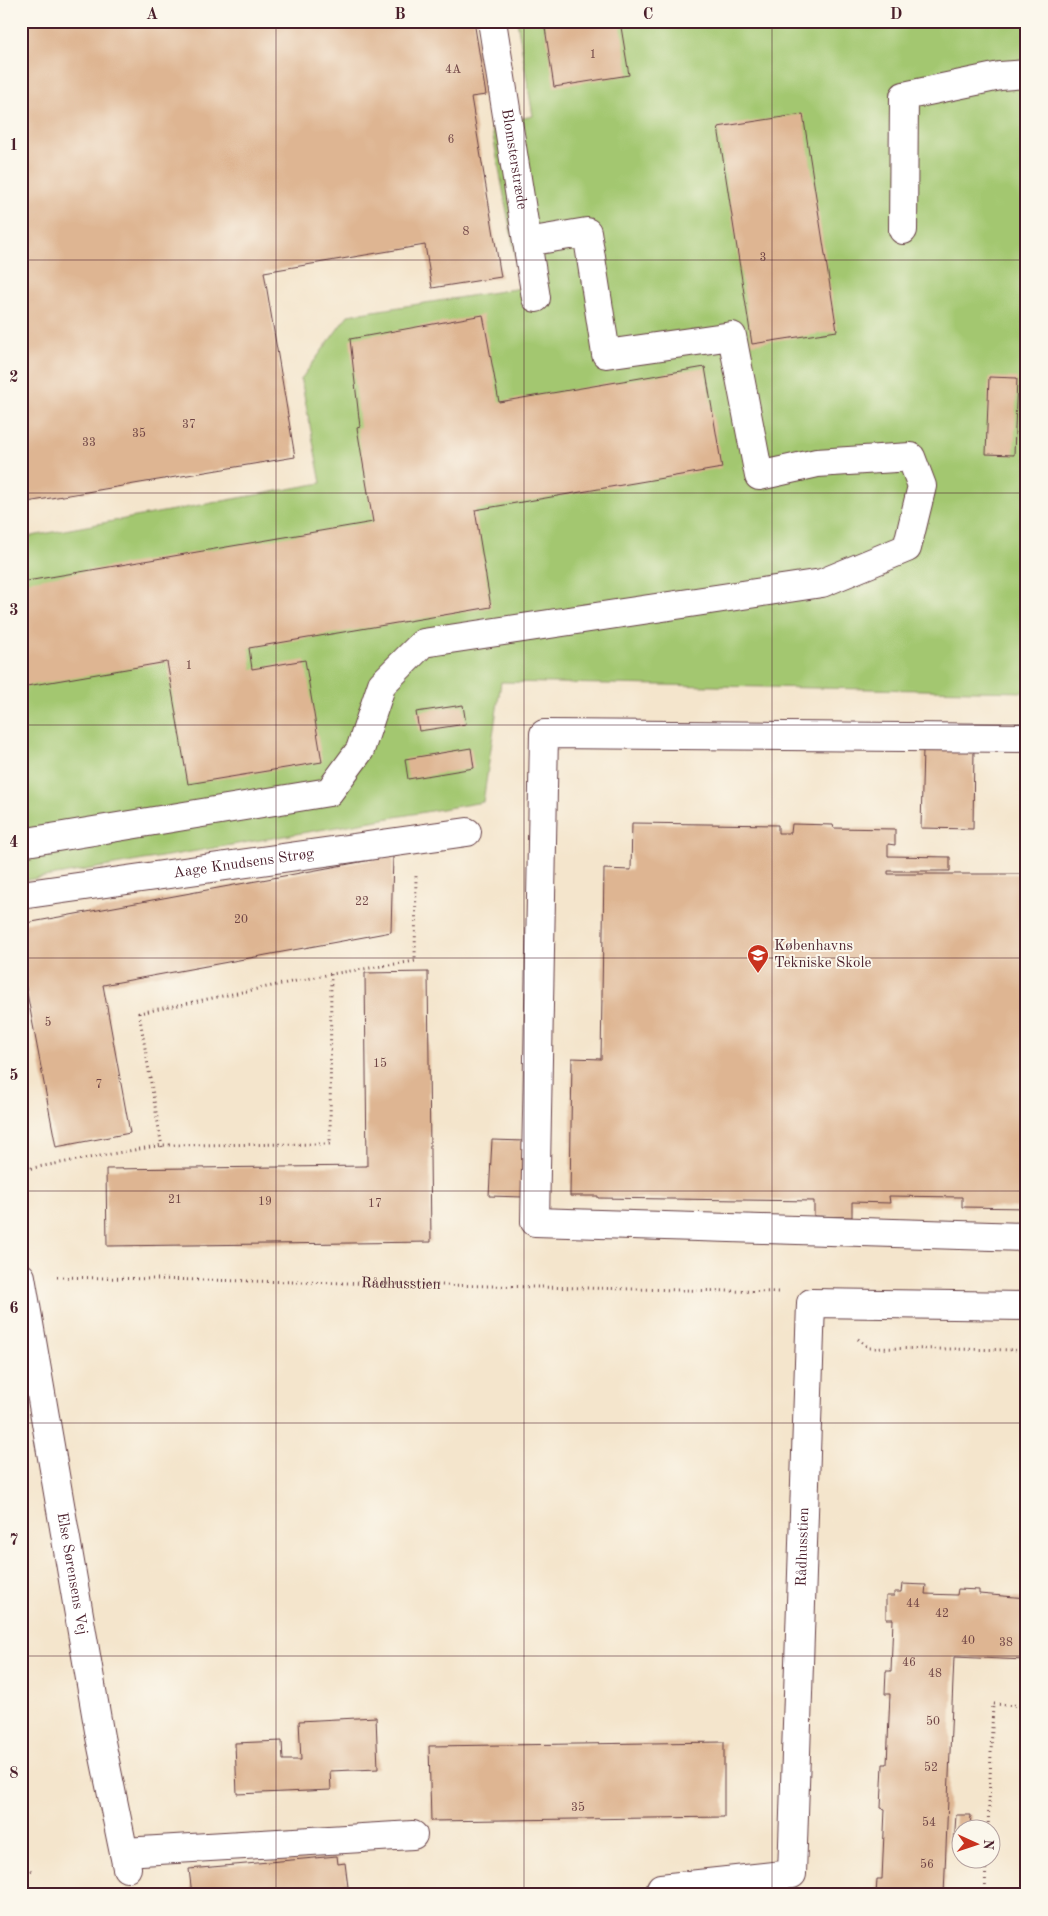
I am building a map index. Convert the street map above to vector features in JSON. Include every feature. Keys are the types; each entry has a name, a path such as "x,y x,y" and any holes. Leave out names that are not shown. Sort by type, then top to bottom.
{"street":[{"name":"Blomsterstræde","path":"492,21 536,298"},
{"path":"903,230 904,96 1026,69"},
{"path":"21,842 329,792 360,750 382,684 423,643 822,583 907,548 922,486 911,457 817,463 759,476 732,336 606,354 587,232 527,242"},
{"path":"1027,738 544,734 535,1222 1027,1237"},
{"name":"Aage Knudsens Strøg","path":"21,895 467,832"},
{"name":"Else Sørensens Vej","path":"21,1278 100,1736 125,1860 413,1835"},
{"name":"Rådhusstien","path":"661,1888 792,1874 811,1303 1027,1306"}],"path":[{"path":"162,1146 139,1013 331,974 415,961 416,839"},
{"path":"21,1170 162,1146 330,1144 331,974"},
{"name":"Rådhusstien","path":"51,1276 781,1292"},
{"path":"988,1818 992,1704 1027,1706"},
{"path":"985,1895 986,1868"},
{"path":"21,1873 33,1870"}],"green space":[{"path":"517,21 1027,21 1027,692 501,682 483,802 21,881 21,538 321,483 301,379 348,315 521,288 491,125 533,116"}],"building":[{"path":"21,21 474,21 486,95 471,97 501,277 432,288 425,245 264,272 295,457 21,503"},
{"path":"544,21 620,21 629,75 554,87"},
{"path":"803,114 837,331 752,344 718,127"},
{"path":"483,315 499,402 705,367 722,468 475,510 491,607 249,648 252,669 305,660 322,762 188,784 167,662 21,687 21,582 373,522 357,428 360,427 350,339"},
{"path":"989,377 1017,378 1014,455 986,454"},
{"path":"463,705 466,724 419,731 416,712"},
{"path":"471,748 474,768 408,779 405,759"},
{"path":"923,748 974,748 973,829 921,828"},
{"path":"632,823 778,825 778,833 791,833 792,824 833,825 834,828 895,829 895,845 888,844 888,856 950,857 950,871 888,871 888,874 1027,874 1027,1208 962,1207 962,1197 889,1196 890,1203 852,1202 852,1217 814,1216 814,1201 570,1196 572,1058 601,1059 604,869 631,870"},
{"path":"393,856 391,932 103,985 130,1133 56,1147 21,961 21,924"},
{"path":"428,972 431,1242 107,1246 106,1169 367,1166 365,973"},
{"path":"492,1140 525,1141 523,1197 489,1196"},
{"path":"902,1584 926,1585 925,1594 957,1595 958,1589 979,1590 979,1594 1027,1598 1027,1660 954,1657 944,1895 876,1895 877,1879 882,1879 885,1809 881,1808 883,1764 887,1764 890,1694 885,1694 886,1671 891,1671 893,1619 886,1619 886,1596 894,1596 894,1592 901,1592"},
{"path":"376,1717 378,1769 330,1771 331,1790 237,1794 235,1743 282,1741 283,1760 301,1760 299,1721"},
{"path":"724,1742 724,1817 431,1821 429,1746"},
{"path":"956,1815 971,1815 971,1818 956,1818"},
{"path":"1025,1836 1027,1836 1027,1869 1023,1869"},
{"path":"337,1856 338,1864 345,1863 348,1887 259,1895 192,1895 189,1869"},
{"path":"1025,1871 1027,1871 1027,1895 1024,1895"},
{"path":"404,1890 404,1895 388,1895 388,1891"}],"place":[{"name":"Københavns Tekniske Skole","path":"758,974"}]}
